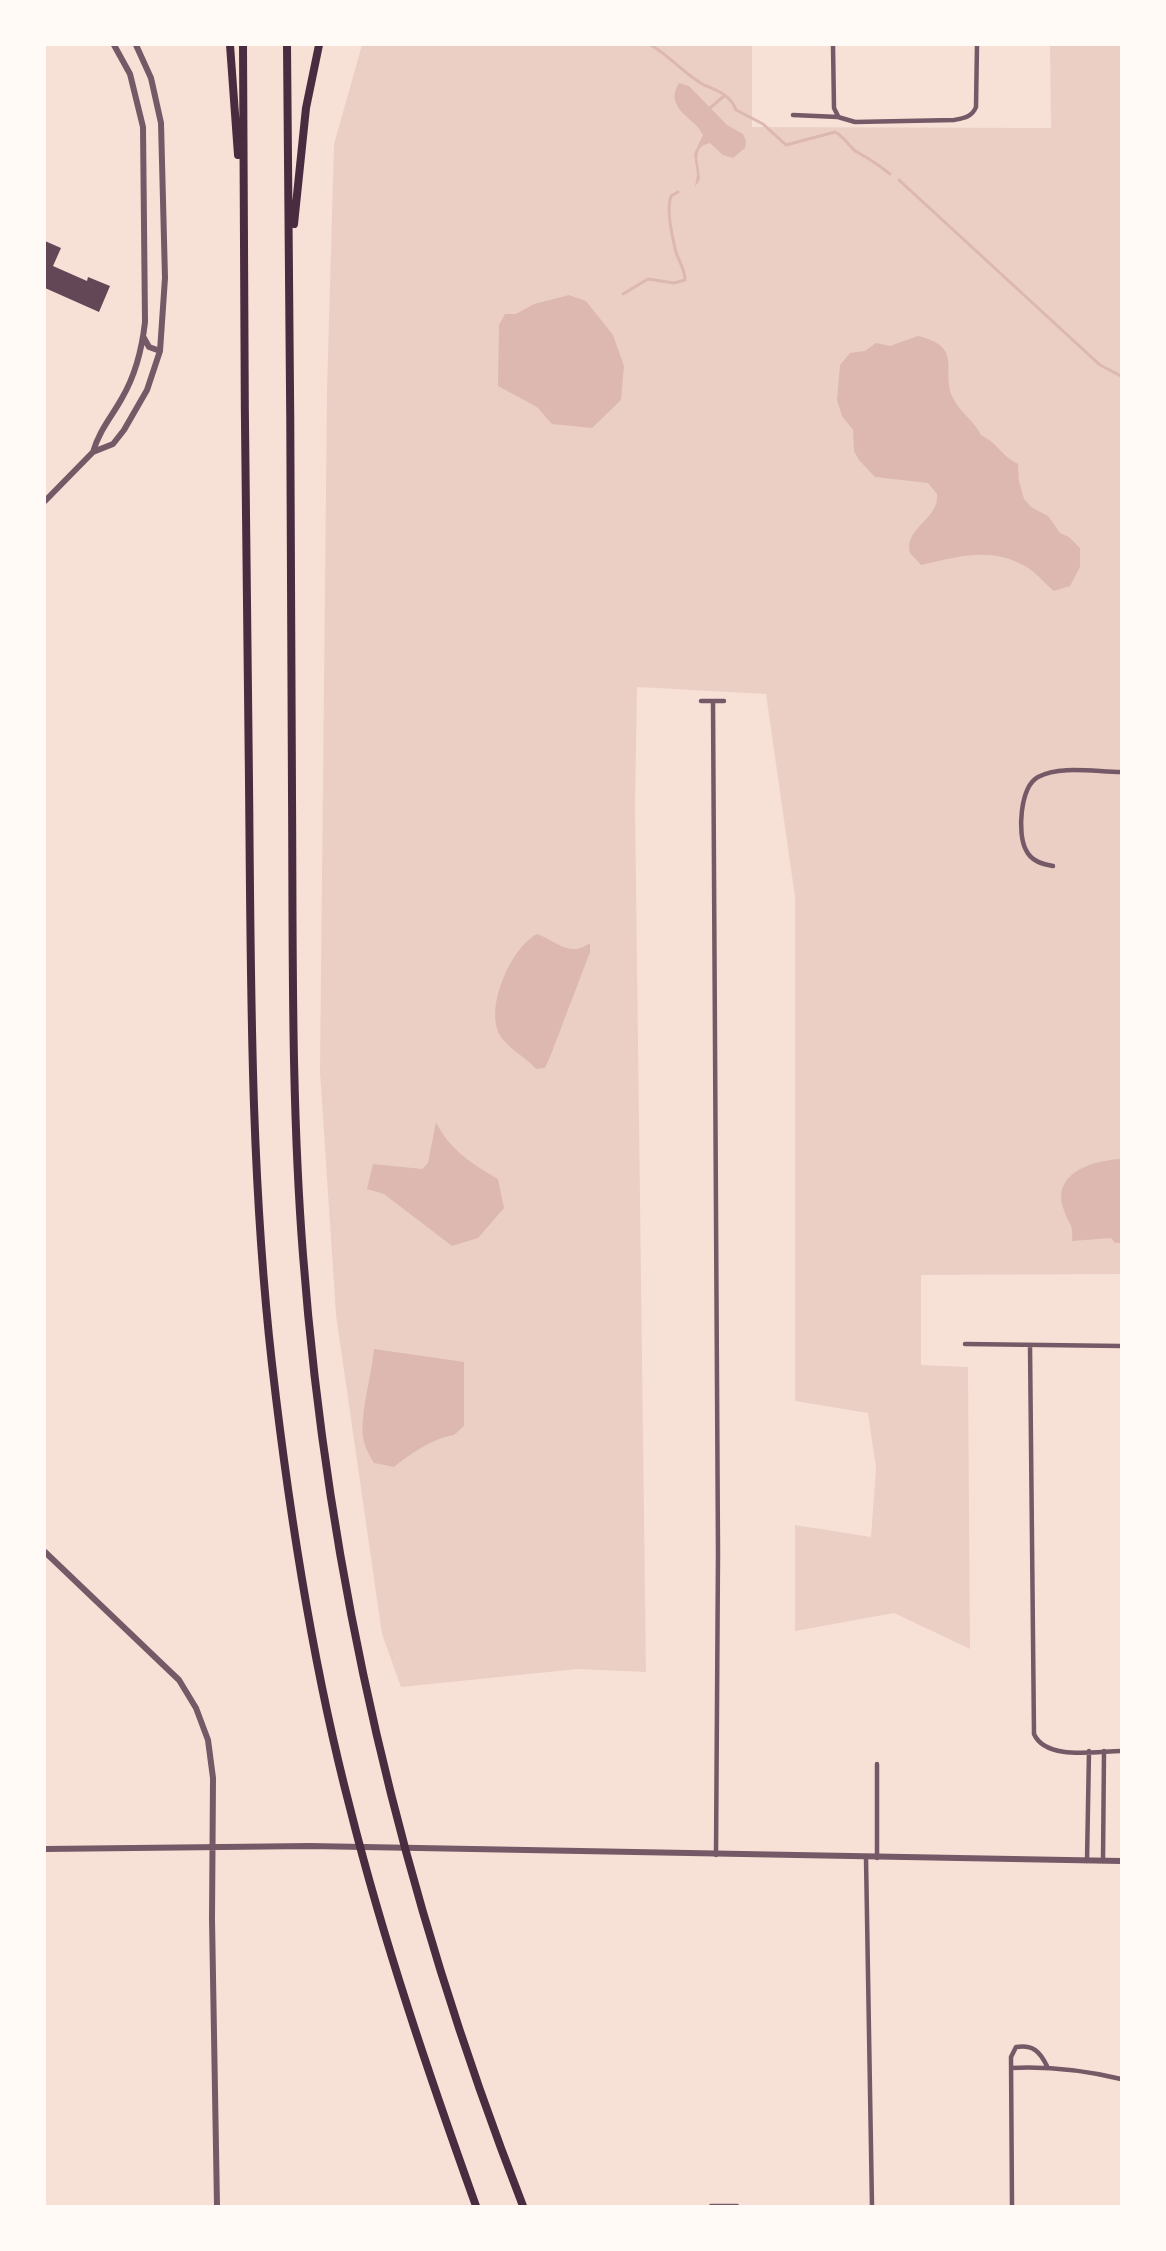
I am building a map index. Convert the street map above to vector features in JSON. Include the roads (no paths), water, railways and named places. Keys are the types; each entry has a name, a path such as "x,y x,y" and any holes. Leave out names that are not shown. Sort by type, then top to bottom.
{"highway":[{"path":"230,45 243,222"},
{"path":"243,45 252,1016 260,1215 272,1362 310,1616 348,1802 370,1883 431,2079 476,2206"},
{"path":"286,45 290,263 294,1067 303,1256 334,1510 367,1694 392,1807 413,1884 484,2106 523,2206"},
{"path":"290,263 306,108 319,45"}],"street":[{"path":"93,452 99,433 122,399 132,377 144,335 143,127 130,74 114,45"},
{"path":"45,501 93,452 113,444 128,424 150,384 160,351 165,278 161,123 151,78 136,45"},
{"path":"833,45 834,108 838,117"},
{"path":"793,115 838,117 855,122 954,120 973,114 976,107 977,45"},
{"path":"144,335 149,347 160,351"},
{"path":"701,701 724,701"},
{"path":"713,701 718,1552 716,1855"},
{"path":"1053,866 1043,864 1031,857 1023,842 1022,800 1029,786 1036,778 1057,772 1121,772"},
{"path":"965,1344 1121,1346"},
{"path":"1030,1346 1033,1727 1036,1739 1045,1747 1061,1750 1121,1751"},
{"path":"45,1552 165,1665 191,1698 201,1718 210,1750 214,1846 212,1919 217,2206"},
{"path":"1087,1861 1089,1751"},
{"path":"1103,1861 1104,1751"},
{"path":"877,1764 877,1858"},
{"path":"45,1849 214,1846 1121,1861"},
{"path":"866,1858 872,2206"},
{"path":"1012,2206 1011,2057 1016,2047 1025,2045 1039,2052 1047,2066"},
{"path":"1011,2068 1047,2066 1085,2070 1121,2079"},
{"path":"711,2206 737,2206"}],"waterway":[{"path":"651,45 697,81 727,97 736,110 763,124 786,145 835,132 854,150 890,174"},
{"path":"710,108 724,96"},
{"path":"899,180 1100,365 1121,376"},
{"path":"623,294 648,279 674,283 685,280 684,271 676,252 669,215 671,196 678,192"}]}
